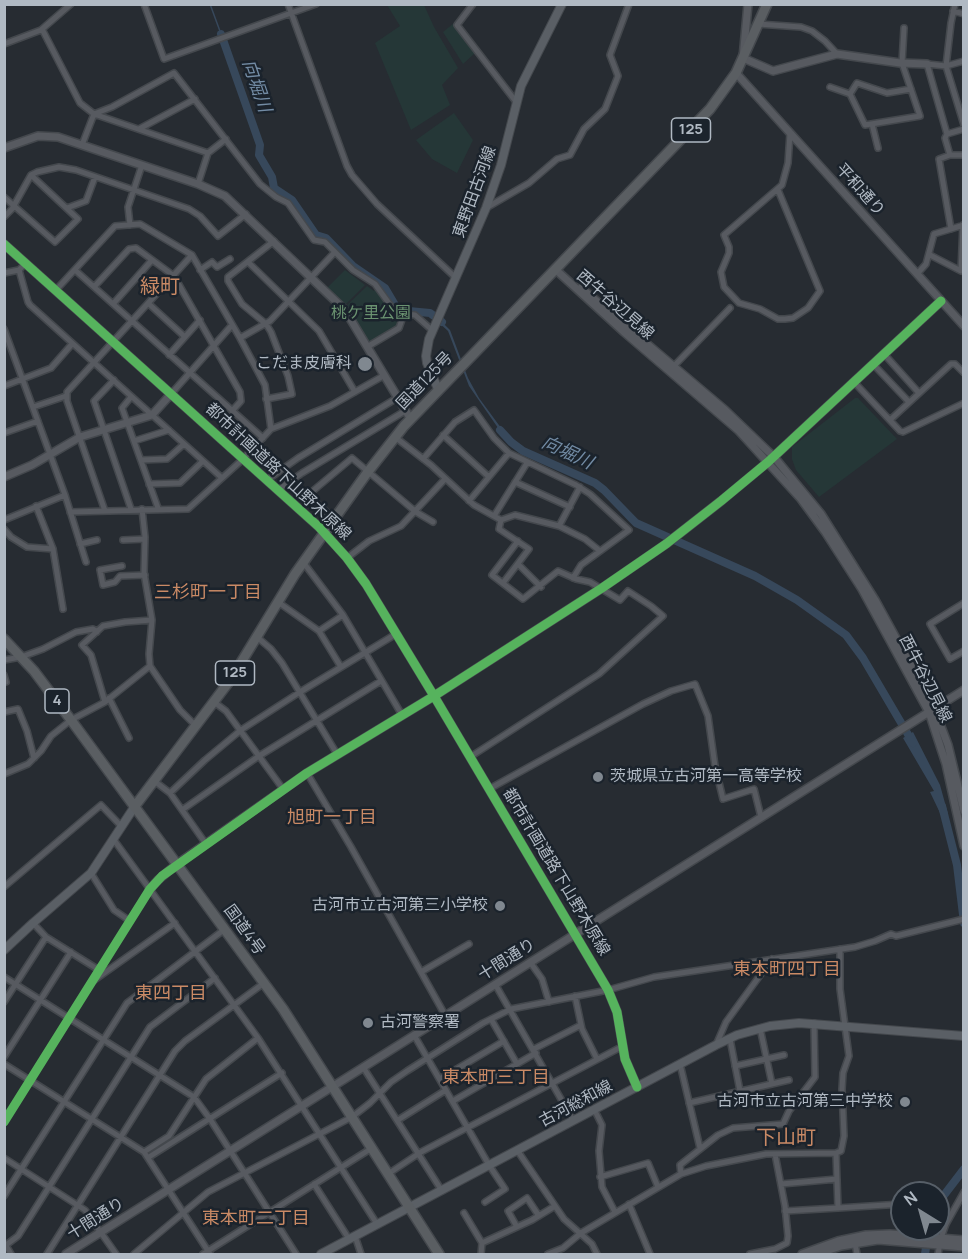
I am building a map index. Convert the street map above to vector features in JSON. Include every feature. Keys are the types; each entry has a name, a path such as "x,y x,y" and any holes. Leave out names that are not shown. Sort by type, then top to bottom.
{"highway":[{"name":"国道125号","path":"135,806 214,702 303,562 395,437 407,415 467,360 699,122 736,73 766,4"},
{"name":"国道4号","path":"4,639 71,720 264,983 333,1086 439,1254"}],"main road":[{"name":"東野田古河線","path":"438,389 426,356 434,330 486,208 501,165 526,74 559,6"},
{"path":"4,950 91,873 135,806"},
{"name":"古河総和線","path":"324,1254 573,1120 730,1039 760,1029 786,1024 814,1023 963,1036"}],"street":[{"path":"4,44 42,29 71,4"},
{"path":"144,4 164,59 316,4"},
{"path":"288,4 352,175 377,204 456,278"},
{"path":"472,4 457,25 517,103"},
{"path":"486,208 529,183 557,159 570,154 585,129 604,109 618,76 610,54 629,4"},
{"path":"748,4 743,58 773,71 837,54 902,63 946,66 963,61"},
{"path":"946,134 963,127 946,66 955,4"},
{"path":"953,11 963,14"},
{"path":"758,24 791,26 812,32 825,41 837,54"},
{"path":"830,87 850,94 865,124 920,116 902,63 904,28"},
{"path":"42,29 80,103 94,114 208,153"},
{"path":"927,64 950,155"},
{"path":"82,145 94,114 112,107 174,73 260,184 288,203 314,240 326,243 353,270 378,286 396,313 417,317 434,330"},
{"name":"平和通り","path":"736,73 963,326"},
{"path":"850,94 857,83 887,93 911,89"},
{"path":"139,129 195,99"},
{"path":"872,124 878,148"},
{"path":"778,190 820,291 808,308 793,318 785,319 778,319 760,309 739,303 724,287 721,272 729,253 724,235 778,190 786,177 790,133"},
{"path":"4,147 43,136 66,139 198,184 225,196 345,310 407,415 302,473 278,490"},
{"path":"198,184 208,153 226,139"},
{"path":"951,229 939,159 950,155 963,157"},
{"path":"130,225 128,207 142,165"},
{"path":"4,217 14,206 30,176 59,167 76,170 196,213 218,236 246,214"},
{"path":"4,197 56,242 78,219 30,176"},
{"path":"67,208 86,201 94,177"},
{"path":"56,290 115,226 140,224 192,255 265,385 271,429"},
{"path":"917,274 930,255 934,234 963,225 961,271 930,255"},
{"path":"266,399 292,394 276,342 266,324 242,304 228,281 228,277 274,241"},
{"name":"都市計画道路下山野木原線","path":"4,244 325,532 347,558 434,696 608,990 617,1012 627,1066 637,1087"},
{"path":"94,287 129,249 136,248 174,276 240,392 241,401 232,411"},
{"path":"240,338 266,324 334,253"},
{"path":"105,511 66,396 67,392 192,255"},
{"path":"200,270 212,262 218,267 230,259"},
{"path":"113,304 152,260"},
{"path":"248,262 319,331 355,392"},
{"path":"4,273 19,270 26,263"},
{"name":"西牛谷辺見線","path":"555,269 624,332 725,410 807,496 831,529 875,600 932,710 948,746 963,811"},
{"path":"19,270 28,302 222,478"},
{"path":"75,270 262,438"},
{"path":"4,1122 150,889 158,880 177,864 307,773 434,696 666,544 771,459 941,301"},
{"path":"148,304 185,337"},
{"path":"671,368 730,308"},
{"path":"367,346 399,328 404,314"},
{"path":"169,355 200,320"},
{"path":"4,477 27,468 80,437 152,415 232,325"},
{"path":"4,328 7,345 38,420 86,562"},
{"path":"4,386 51,368 72,344"},
{"path":"884,354 920,393"},
{"path":"873,364 909,402"},
{"path":"890,420 951,364 955,364 963,373"},
{"path":"70,513 158,508 188,509 243,459 271,429 330,406 383,376"},
{"path":"114,380 94,401 131,509"},
{"path":"854,382 903,432 963,403"},
{"path":"33,407 66,396"},
{"path":"132,397 122,408 158,508"},
{"path":"267,480 298,458 397,398"},
{"path":"423,459 455,422 474,410 494,438 509,453 580,487 600,502 629,530 581,564 573,578"},
{"path":"4,433 38,420"},
{"path":"134,441 169,430"},
{"path":"443,435 489,477"},
{"path":"395,437 469,501 501,520 515,515 559,526 585,539 600,551"},
{"path":"141,460 167,459 184,444"},
{"path":"469,501 509,453"},
{"path":"334,519 308,495 352,458 416,512 433,522"},
{"path":"149,484 180,483 203,461"},
{"path":"494,516 527,463"},
{"path":"347,558 369,541 401,526 445,479"},
{"path":"515,482 570,507"},
{"path":"559,526 580,487"},
{"path":"4,520 65,495"},
{"path":"36,506 53,549 63,609"},
{"path":"141,509 145,539 145,575 152,620 150,666 180,710 195,725"},
{"path":"501,520 499,529 530,549 503,583"},
{"path":"4,529 11,537 27,547 53,549"},
{"path":"123,540 145,539"},
{"path":"80,543 97,540"},
{"path":"470,757 599,674 663,616 628,591 620,600 590,582 558,572 524,599 492,575 518,541"},
{"path":"303,562 343,615 402,716"},
{"path":"519,565 541,587"},
{"path":"122,567 100,570 103,585 115,582 120,576 145,575"},
{"path":"278,602 319,631 341,667"},
{"path":"963,603 930,624 951,659 963,651"},
{"path":"319,631 343,615"},
{"path":"129,738 107,700 91,655 82,645 103,626 152,620"},
{"path":"4,660 43,649 76,632 93,628 97,632"},
{"path":"171,793 241,730 396,634"},
{"path":"257,637 282,663 337,754"},
{"path":"4,774 28,764 51,736 71,720 107,700 150,666"},
{"path":"182,810 259,756 381,681"},
{"path":"489,789 643,704 671,691 695,684 708,716 715,766 723,799 754,789 761,817"},
{"name":"十間通り","path":"66,1254 963,690"},
{"path":"214,702 226,711 283,789"},
{"path":"4,712 18,709 34,758"},
{"name":"西牛谷辺見線","path":"932,710 963,846"},
{"path":"307,773 445,1016"},
{"path":"153,780 171,793 206,844"},
{"path":"4,887 101,805 122,827"},
{"path":"114,840 282,1073 377,1224"},
{"path":"91,873 114,910 130,921"},
{"path":"134,1254 208,1192 352,1117 391,1082 491,1019 511,1010 608,990 665,975 868,944 891,934 896,936 963,919"},
{"path":"33,923 46,937 99,970"},
{"path":"92,982 175,923"},
{"path":"4,1196 130,1000 225,929"},
{"path":"4,1002 46,937"},
{"path":"421,972 469,944"},
{"path":"548,1254 563,1248 581,1233 681,1174 706,1166 766,1154 841,1151 844,1136 843,1073 849,1056 847,1026 840,989 840,949"},
{"path":"4,1057 71,952"},
{"path":"716,1045 726,1022 772,959"},
{"path":"530,962 542,979 549,1002"},
{"path":"4,977 194,1097 296,1254"},
{"path":"11,1254 5,1244 18,1236 154,1023 215,978"},
{"path":"47,1254 175,1051 185,1041 264,983"},
{"path":"495,984 573,1120"},
{"path":"575,996 581,1025 597,1059"},
{"path":"491,1019 517,1064"},
{"path":"681,1174 680,1165 718,1135 733,1128 783,1124 789,1111 814,1077 814,1023"},
{"path":"453,1101 581,1025"},
{"path":"760,1029 772,1084"},
{"path":"414,1035 505,1189 485,1202"},
{"path":"144,1152 169,1136 213,1071 258,1038"},
{"path":"730,1039 740,1091"},
{"path":"440,1079 504,1041"},
{"path":"388,1174 419,1153 622,1046"},
{"path":"735,1066 784,1055"},
{"path":"4,1064 144,1152 183,1211 207,1253 372,1148"},
{"path":"680,1064 700,1148"},
{"path":"363,1067 442,1191"},
{"path":"149,1157 282,1073"},
{"path":"689,1103 789,1080"},
{"path":"398,1120 446,1090"},
{"path":"594,1109 602,1125 599,1151 600,1178 602,1187 615,1212"},
{"path":"517,1150 564,1219 592,1244 597,1254"},
{"path":"836,1153 838,1208"},
{"path":"750,1254 775,1250 787,1243 785,1211 775,1155"},
{"path":"4,1158 86,1210 116,1254"},
{"path":"600,1178 648,1163 658,1187"},
{"path":"781,1184 837,1179"},
{"path":"314,1184 361,1254"},
{"path":"950,1215 963,1192"},
{"path":"517,1227 508,1211 527,1198 539,1216"},
{"path":"628,1204 650,1254"},
{"path":"785,1211 890,1205"},
{"path":"482,1243 555,1206"},
{"path":"464,1213 482,1243 481,1254"},
{"path":"802,1254 823,1245 854,1237 890,1235"},
{"path":"817,1254 855,1243 890,1239"},
{"path":"938,1254 939,1241 963,1247"},
{"path":"855,1243 857,1254"}],"green space":[{"path":"387,5 424,5 458,68 442,85 450,105 411,130 375,43 400,26"},
{"path":"454,23 475,53 463,64 443,32"},
{"path":"454,113 473,140 457,173 432,159 416,140"},
{"path":"345,270 365,285 345,305 326,289"},
{"name":"桃ケ里公園","path":"367,286 374,291 376,287 402,316 397,326 367,344 345,307"},
{"path":"858,398 897,439 819,497 796,470 792,459 792,447"}],"water":[{"path":"436,316 450,330 468,378 479,398 507,436 505,438 469,386 448,331 435,319"},
{"path":"913,732 940,785 948,814 946,817 940,813 930,792 934,791 903,738"}],"waterway":[{"name":"向堀川","path":"210,4 221,34"},
{"name":"向堀川","path":"221,34 260,145 259,155 272,177 274,188 292,200 316,235 326,238 353,266 385,288 398,310 430,313 442,322"},
{"name":"向堀川","path":"500,430 523,451 595,483 636,523 755,576 797,600 846,635 863,658 913,743"},
{"name":"向堀川","path":"942,806 957,865 964,923"},
{"name":"向堀川","path":"950,1187 964,1169"},
{"name":"向堀川","path":"925,1254 927,1241"}],"cycle path":[{"path":"4,244 319,527 347,558 366,584 434,696 608,990 617,1012 625,1059 637,1087"},
{"path":"4,1122 150,889 162,876 307,773 434,696 666,544 768,462 941,301"}],"place":[{"name":"こだま皮膚科","path":"365,364"},
{"name":"茨城県立古河第一高等学校","path":"598,777"},
{"name":"古河市立古河第三小学校","path":"500,906"},
{"name":"古河警察署","path":"368,1023"},
{"name":"古河市立古河第三中学校","path":"905,1102"}],"district":[{"name":"緑町","path":"160,287"},
{"name":"三杉町一丁目","path":"208,593"},
{"name":"旭町一丁目","path":"332,818"},
{"name":"東本町四丁目","path":"787,970"},
{"name":"東四丁目","path":"171,994"},
{"name":"東本町三丁目","path":"496,1078"},
{"name":"下山町","path":"786,1138"},
{"name":"東本町二丁目","path":"256,1219"}]}
